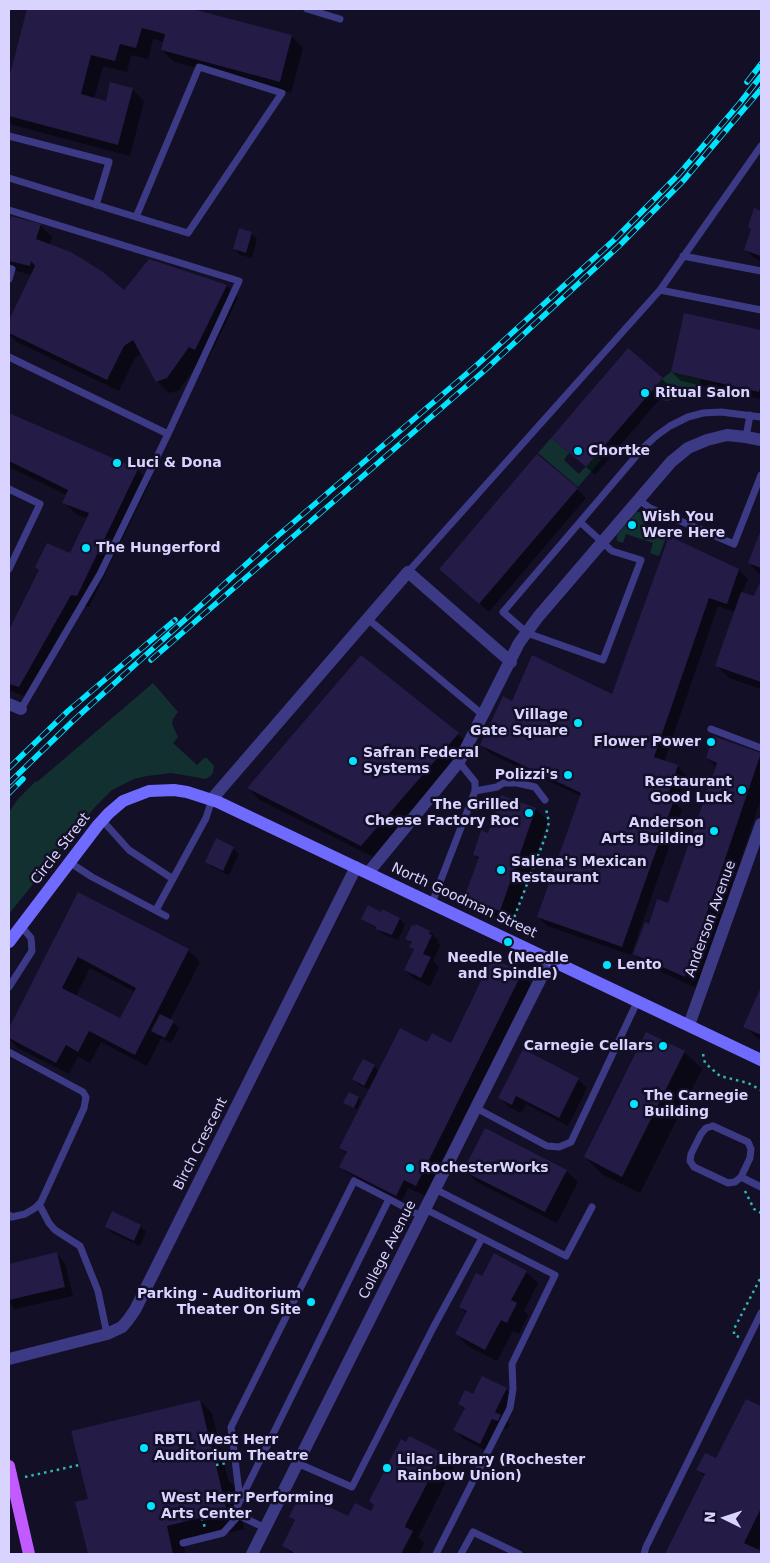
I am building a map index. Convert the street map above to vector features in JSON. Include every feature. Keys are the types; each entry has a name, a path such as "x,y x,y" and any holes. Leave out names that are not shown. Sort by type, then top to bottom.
{"main road":[{"name":"North Goodman Street","path":"149,791 174,790 212,799 551,958 761,1060"},
{"name":"Circle Street","path":"9,942 102,820 123,801 149,791"},
{"path":"9,1466 10,1480 28,1554"}],"street":[{"name":"Birch Crescent","path":"111,1332 128,1320 135,1310 362,870 459,762 519,644 538,616 671,462 688,448 707,440 727,435 761,440"},
{"path":"212,799 408,572 511,662"},
{"name":"Anderson Avenue","path":"689,1025 756,858 761,824"},
{"name":"College Avenue","path":"252,1554 551,958"},
{"path":"9,1358 111,1332"}],"lane":[{"path":"306,9 340,19"},
{"path":"9,178 188,233 282,92 199,66 136,217"},
{"path":"9,136 109,162 96,205"},
{"path":"408,572 660,290 761,146"},
{"path":"9,210 239,281 100,574 15,707"},
{"path":"684,256 761,271"},
{"path":"9,268 12,269 9,279"},
{"path":"660,290 761,310"},
{"path":"9,357 168,434"},
{"path":"580,522 612,551 641,560 603,660 527,633 503,612 643,448 670,426 688,417 702,413 721,412 750,414 761,417"},
{"path":"746,437 750,414"},
{"path":"639,500 650,508 734,544 758,493 761,475"},
{"path":"9,489 40,504 9,569"},
{"path":"368,619 483,715"},
{"path":"711,729 761,748"},
{"path":"432,903 475,791 475,782 459,762"},
{"path":"475,791 497,787 503,783 517,782 535,788 545,800"},
{"path":"156,910 206,818 212,799"},
{"path":"102,820 129,850 173,879"},
{"path":"69,862 92,877 166,916"},
{"path":"9,987 32,951 31,938 21,926"},
{"path":"476,1108 547,1146 559,1147 571,1142 638,1000"},
{"path":"9,1052 83,1092 86,1097 84,1108 39,1204 25,1214 12,1217 9,1215"},
{"path":"738,1180 750,1158 751,1149 748,1142 713,1126 706,1128 691,1154 690,1161 694,1167 728,1183 738,1180 761,1187"},
{"path":"240,1500 230,1427 354,1181 389,1199 482,1238 555,1275 512,1364 510,1408 436,1554"},
{"path":"435,1189 566,1256 592,1207"},
{"path":"265,1528 234,1512 389,1199"},
{"path":"39,1204 55,1230 80,1246 98,1291 111,1332"},
{"path":"298,1463 352,1487 433,1328 482,1238"},
{"path":"644,1554 761,1313"},
{"path":"183,1543 223,1533 238,1515"},
{"path":"462,1554 473,1532 519,1554"}],"path":[{"path":"512,923 546,835 549,822 545,800"},
{"path":"703,1054 705,1063 720,1076 761,1090"},
{"path":"738,1180 747,1193 754,1209 761,1213"},
{"path":"739,1337 734,1335 734,1329 761,1277"},
{"path":"40,1474 79,1465"}],"green space":[{"path":"671,372 701,379 698,391 667,401 663,400 652,390"},
{"path":"551,438 569,453 564,460 579,474 596,455 601,460 578,487 538,453"},
{"path":"637,512 643,512 647,515 644,524 667,535 659,556 650,553 653,543 626,534 623,543 617,541 617,535"},
{"path":"153,683 178,712 172,724 178,737 173,743 197,765 204,758 207,758 214,766 213,773 206,779 171,773 147,776 134,779 112,790 95,807 9,914 9,812 18,799 36,781"}],"building":[{"path":"27,9 192,9 292,35 280,82 161,50 165,34 142,28 136,48 120,44 115,61 91,55 81,94 106,101 110,82 133,88 118,145 9,116 9,78"},
{"path":"754,208 761,211 761,256 744,250 751,229 748,227"},
{"path":"11,216 41,224 36,239 71,252 103,272 124,290 149,259 227,285 195,350 189,347 167,378 156,382 133,340 124,346 107,380 9,333 9,320 35,266 31,261 30,266 9,261 9,224"},
{"path":"239,228 252,232 246,253 233,249"},
{"path":"684,313 761,330 761,384 759,392 671,372"},
{"path":"628,348 663,378 586,467 551,438"},
{"name":"The Hungerford","path":"9,413 138,469 77,596 71,595 19,687 9,684 9,627 39,570 35,567 47,543 70,553 89,513 62,503 68,490 9,461"},
{"path":"537,454 578,488 479,604 439,569"},
{"path":"761,530 761,568 748,563"},
{"name":"Village Gate Square","path":"669,536 739,569 727,604 709,598 654,757 678,765 667,798 674,800 622,947 537,917 581,793 480,745 503,696 512,701 532,655 612,694"},
{"path":"759,584 761,585 761,682 715,666 741,592 754,596"},
{"name":"Safran Federal Systems","path":"361,655 459,733 361,846 247,788"},
{"name":"Anderson Arts Building","path":"713,736 761,753 685,977 633,954 645,922 649,924 657,899 668,903 717,763 706,758"},
{"path":"501,795 536,808 500,911 464,898 479,857 473,855 481,830 488,833"},
{"path":"216,838 234,847 223,871 205,862"},
{"path":"78,892 189,949 135,1055 89,1031 78,1052 66,1045 56,1063 9,1038 9,1028","holes":["78,957 136,988 120,1018 62,988"]},
{"path":"368,905 381,912 382,909 400,918 392,935 375,929 376,927 361,919"},
{"path":"416,924 430,931 429,934 432,935 423,954 431,957 421,978 404,970 414,949 409,947 412,942 405,939 412,925 415,926"},
{"path":"492,958 522,973 416,1186 404,1180 396,1196 339,1167 347,1152 339,1148 400,1028 427,1042 432,1033 451,1043"},
{"path":"761,987 761,1035 743,1027"},
{"path":"160,1014 174,1021 165,1038 151,1031"},
{"name":"The Carnegie Building","path":"646,1032 685,1051 622,1177 584,1157"},
{"path":"523,1049 579,1078 559,1118 516,1096 512,1105 498,1098"},
{"path":"363,1059 375,1065 364,1086 352,1079"},
{"path":"349,1092 359,1097 354,1108 343,1103"},
{"path":"485,1128 567,1170 545,1212 463,1171"},
{"path":"112,1211 141,1225 134,1241 105,1227"},
{"path":"57,1252 65,1287 9,1300 9,1264"},
{"path":"494,1253 527,1271 511,1300 517,1303 507,1323 501,1320 485,1350 455,1334 467,1311 459,1307 476,1273 482,1276"},
{"path":"482,1376 507,1388 495,1412 501,1415 498,1421 492,1419 480,1444 453,1430 465,1408 458,1404 465,1390 473,1394"},
{"path":"746,1399 761,1406 761,1508 744,1543 761,1551 761,1554 665,1554 705,1474 696,1470 705,1453 716,1458"},
{"path":"200,1400 227,1511 167,1526 173,1554 88,1554 75,1502 88,1499 71,1431"},
{"path":"409,1436 443,1453 407,1522 405,1527 413,1531 401,1554 292,1554 293,1552 282,1546 295,1520 289,1517 301,1493 348,1516 355,1503 371,1511 374,1505 369,1501 401,1439 406,1442"}],"railway":[{"path":"747,82 761,64"},
{"path":"9,783 74,720 274,539 478,364 614,240 679,174 761,76"},
{"path":"151,660 484,371 619,246 684,180 761,89"},
{"path":"9,768 68,711 175,620"},
{"path":"9,793 23,779"}],"place":[{"name":"Ritual Salon","path":"645,393"},
{"name":"Chortke","path":"578,451"},
{"name":"Luci & Dona","path":"117,463"},
{"name":"Wish You Were Here","path":"632,525"},
{"name":"The Hungerford","path":"86,548"},
{"name":"Village Gate Square","path":"578,723"},
{"name":"Flower Power","path":"711,742"},
{"name":"Safran Federal Systems","path":"353,761"},
{"name":"Polizzi's","path":"568,775"},
{"name":"Restaurant Good Luck","path":"742,790"},
{"name":"The Grilled Cheese Factory Roc","path":"529,813"},
{"name":"Anderson Arts Building","path":"714,831"},
{"name":"Salena's Mexican Restaurant","path":"501,870"},
{"name":"Needle (Needle and Spindle)","path":"508,942"},
{"name":"Lento","path":"607,965"},
{"name":"Carnegie Cellars","path":"663,1046"},
{"name":"The Carnegie Building","path":"634,1104"},
{"name":"RochesterWorks","path":"410,1168"},
{"name":"Parking - Auditorium Theater On Site","path":"311,1302"},
{"name":"RBTL West Herr Auditorium Theatre","path":"144,1448"},
{"name":"Lilac Library (Rochester Rainbow Union)","path":"387,1468"},
{"name":"West Herr Performing Arts Center","path":"151,1506"}]}
